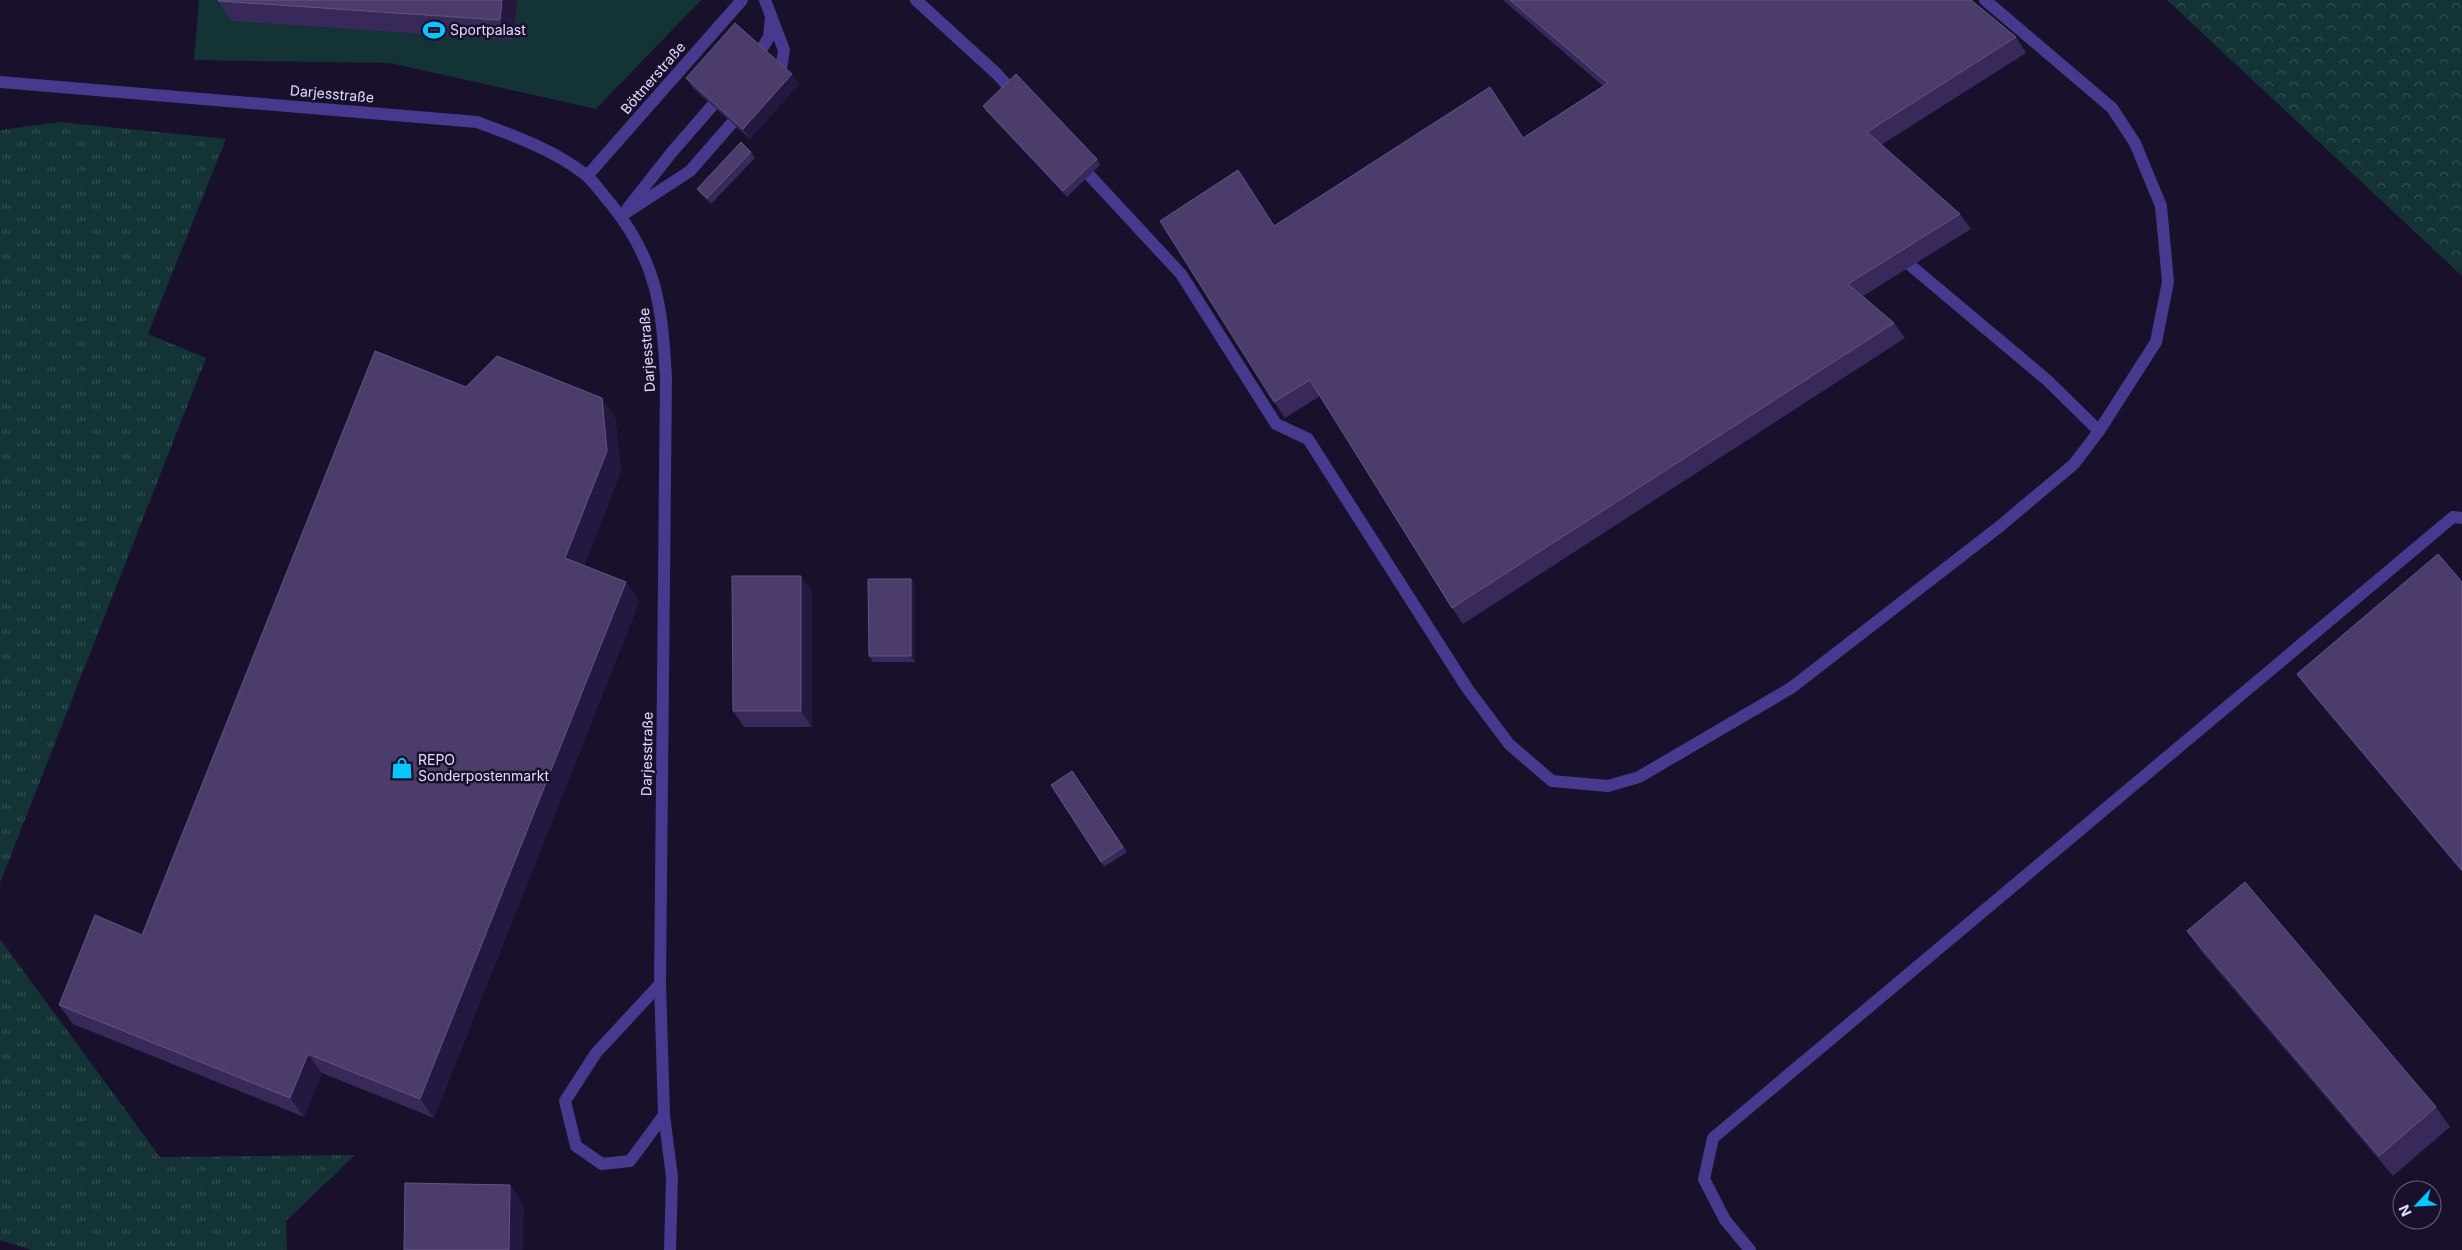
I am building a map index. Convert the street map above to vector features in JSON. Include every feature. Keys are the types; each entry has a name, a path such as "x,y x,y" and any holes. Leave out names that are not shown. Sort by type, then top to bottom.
{"street":[{"name":"Böttnerstraße","path":"587,176 742,0"},
{"path":"764,0 784,50 781,68"},
{"path":"916,0 997,74 1023,102"},
{"path":"1069,153 1181,274 1276,424 1308,439 1467,688 1509,744 1552,781 1608,786 1639,777 1791,688 1999,527 2074,464 2099,431 2156,342 2168,282 2162,206 2136,143 2112,108 1985,0"},
{"path":"761,50 769,37 771,17"},
{"name":"Darjesstraße","path":"0,82 478,122 536,144 587,176 621,216 651,269 663,318 666,367 660,984 664,1115 672,1177 670,1250"},
{"path":"621,216 712,106"},
{"path":"621,216 690,171 732,123"},
{"path":"1888,247 2047,380 2099,431"},
{"path":"1750,1250 1726,1220 1704,1179 1713,1138 2453,517 2462,518"},
{"path":"660,984 596,1054 565,1101 576,1146 602,1164 630,1161 664,1115"}],"green space":[{"name":"Sportpalast","path":"199,0 701,0 596,109 390,63 194,60"},
{"path":"2167,0 2462,0 2462,276"},
{"path":"60,122 226,139 148,334 206,358 0,883 0,130"},
{"path":"0,939 160,1157 355,1155 286,1221 287,1250 32,1250 0,1240"}],"building":[{"path":"218,0 502,0 500,20"},
{"path":"1510,0 1971,0 2016,37 1867,132 1960,214 1848,284 1894,323 1452,608 1310,380 1274,402 1160,221 1238,170 1274,226 1490,87 1523,138 1608,83"},
{"path":"735,23 792,74 743,129 686,78"},
{"path":"1016,74 1097,159 1063,191 983,106"},
{"path":"741,142 751,152 707,198 697,189"},
{"name":"REPO Sonderpostenmarkt","path":"375,351 466,387 497,356 602,398 607,451 565,558 626,582 420,1099 308,1054 290,1098 59,1005 95,915 142,935"},
{"path":"2438,554 2462,582 2462,870 2297,674"},
{"path":"732,576 801,576 801,711 733,711"},
{"path":"868,579 911,579 911,656 869,656"},
{"path":"1072,771 1123,847 1101,862 1051,785"},
{"path":"2245,882 2436,1107 2379,1156 2187,931"},
{"path":"405,1183 510,1185 509,1250 404,1250"}],"place":[{"name":"Sportpalast","path":"434,30"},
{"name":"REPO Sonderpostenmarkt","path":"402,768"}]}
